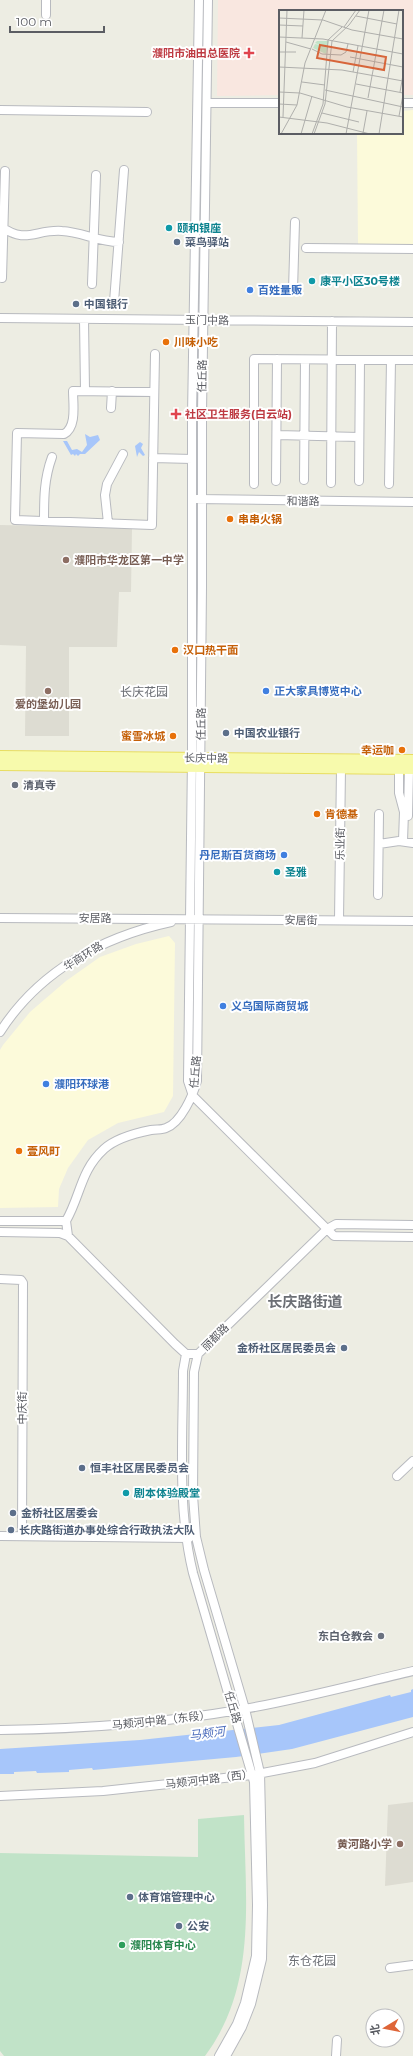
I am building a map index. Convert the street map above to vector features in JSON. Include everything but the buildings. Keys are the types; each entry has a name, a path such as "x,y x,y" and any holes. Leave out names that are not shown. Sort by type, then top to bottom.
{"main road":[{"name":"长庆中路","path":"0,756 408,767"},
{"name":"长庆中路","path":"0,765 196,762 341,768 408,767"}],"street":[{"path":"46,0 46,15"},
{"name":"任丘路","path":"193,1096 188,1081 189,918 196,762 202,499 199,320 199,0"},
{"name":"任丘路","path":"193,1096 197,1081 198,919 192,459 207,103 208,0"},
{"path":"207,103 279,103"},
{"path":"0,110 147,112"},
{"path":"114,302 124,170"},
{"path":"2,278 2,227 5,171"},
{"path":"92,284 96,175"},
{"path":"293,290 295,222"},
{"path":"2,227 13,234 20,236 62,231 94,239 119,242"},
{"path":"306,248 413,249"},
{"name":"玉门中路","path":"0,318 413,322"},
{"path":"84,319 85,391"},
{"path":"331,483 332,321"},
{"path":"154,392 72,391 72,423 68,432 64,434 17,433 15,520 152,525 155,354"},
{"path":"254,484 254,359 413,360"},
{"path":"276,481 278,359"},
{"path":"304,480 306,360"},
{"path":"359,481 360,360"},
{"path":"389,484 391,360"},
{"path":"111,408 112,391"},
{"path":"276,435 359,437"},
{"path":"108,523 105,495 107,484 123,454"},
{"path":"44,521 44,492 46,474 52,457"},
{"path":"153,458 192,459"},
{"name":"和谐路","path":"192,499 413,502"},
{"path":"379,844 408,841 404,812 399,793 408,767"},
{"name":"乐业街","path":"339,920 341,768"},
{"path":"378,895 379,814"},
{"name":"安居路","path":"0,918 189,918"},
{"name":"安居街","path":"189,918 413,920"},
{"name":"华商环路","path":"0,1032 8,1020 38,988 88,951 109,940 130,932 189,918"},
{"path":"0,1232 60,1233 68,1236 66,1221 75,1206 78,1188 84,1174 97,1156 105,1148 120,1140 152,1130 166,1129 175,1122 193,1096 334,1236 413,1237"},
{"path":"0,1221 66,1221"},
{"name":"丽都路","path":"68,1236 186,1354 198,1354 327,1229 336,1224 413,1225"},
{"name":"中庆街","path":"0,1279 21,1280 23,1283 22,1536"},
{"name":"任丘路","path":"186,1354 183,1371 183,1500 185,1538 193,1573 254,1782 257,1905 256,1956 245,2002 237,2024 219,2056"},
{"name":"任丘路","path":"198,1354 194,1372 193,1495 196,1537 204,1570 245,1709 260,1770 264,1905 262,1959 249,2010 242,2027 226,2056"},
{"path":"397,1476 413,1461"},
{"path":"0,1536 196,1537"},
{"name":"马颊河中路（东段）","path":"0,1730 111,1725 245,1709 413,1671"},
{"name":"马颊河中路（西）","path":"0,1796 103,1791 315,1763 413,1732"},
{"path":"390,1968 413,1965"},
{"path":"336,2056 337,2040"}],"shaded area":[{"name":"濮阳市油田总医院","path":"218,0 413,0 413,95 403,95 403,10 279,10 279,95 217,96"},
{"path":"413,110 413,244 358,245 357,134 403,134 403,111"},
{"name":"濮阳市华龙区第一中学","path":"0,525 132,528 131,592 119,592 117,647 69,647 69,736 25,736 26,646 0,645"},
{"path":"169,936 175,943 173,1096 164,1112 118,1123 88,1140 68,1168 59,1189 58,1207 0,1208 0,1050 3,1045 30,1012 66,981 100,957 136,944"},
{"name":"黄河路小学","path":"413,1802 413,1882 385,1886 388,1805"}],"green space":[{"name":"濮阳体育中心","path":"244,1815 246,1909 245,1940 241,1970 234,2000 222,2029 205,2056 4,2056 0,2051 0,1853 198,1857 198,1819"}],"water":[{"path":"85,434 90,437 98,435 100,440 85,454 80,454 78,456 76,454 75,456 73,454 71,455 63,441 67,441 72,450 77,449 82,452 87,445"},
{"path":"140,442 143,444 141,448 145,455 143,456 139,452 137,457 135,446"},
{"name":"马颊河","path":"413,1689 413,1717 292,1749 236,1757 93,1770 92,1768 69,1770 69,1772 37,1773 36,1771 0,1774 0,1749 140,1740 279,1725 390,1695 391,1697 411,1692"}],"place":[{"name":"濮阳市油田总医院","path":"249,53"},
{"name":"颐和银座","path":"169,228"},
{"name":"菜鸟驿站","path":"177,242"},
{"name":"康平小区30号楼","path":"312,281"},
{"name":"百姓量贩","path":"250,290"},
{"name":"中国银行","path":"76,304"},
{"name":"川味小吃","path":"166,342"},
{"name":"社区卫生服务(白云站)","path":"176,414"},
{"name":"串串火锅","path":"230,519"},
{"name":"濮阳市华龙区第一中学","path":"66,560"},
{"name":"汉口热干面","path":"175,650"},
{"name":"爱的堡幼儿园","path":"48,691"},
{"name":"正大家具博览中心","path":"266,691"},
{"name":"中国农业银行","path":"226,733"},
{"name":"蜜雪冰城","path":"173,736"},
{"name":"幸运咖","path":"402,750"},
{"name":"清真寺","path":"15,785"},
{"name":"肯德基","path":"317,814"},
{"name":"丹尼斯百货商场","path":"284,855"},
{"name":"圣雅","path":"277,872"},
{"name":"义乌国际商贸城","path":"223,1006"},
{"name":"濮阳环球港","path":"46,1084"},
{"name":"壹风町","path":"19,1151"},
{"name":"金桥社区居民委员会","path":"344,1348"},
{"name":"恒丰社区居民委员会","path":"82,1468"},
{"name":"剧本体验殿堂","path":"126,1493"},
{"name":"金桥社区居委会","path":"13,1513"},
{"name":"长庆路街道办事处综合行政执法大队","path":"11,1530"},
{"name":"东白仓教会","path":"381,1636"},
{"name":"黄河路小学","path":"400,1844"},
{"name":"体育馆管理中心","path":"130,1897"},
{"name":"公安","path":"179,1926"},
{"name":"濮阳体育中心","path":"122,1945"}],"district":[{"name":"长庆花园","path":"144,691"},
{"name":"长庆路街道","path":"305,1301"},
{"name":"东仓花园","path":"312,1960"}]}
